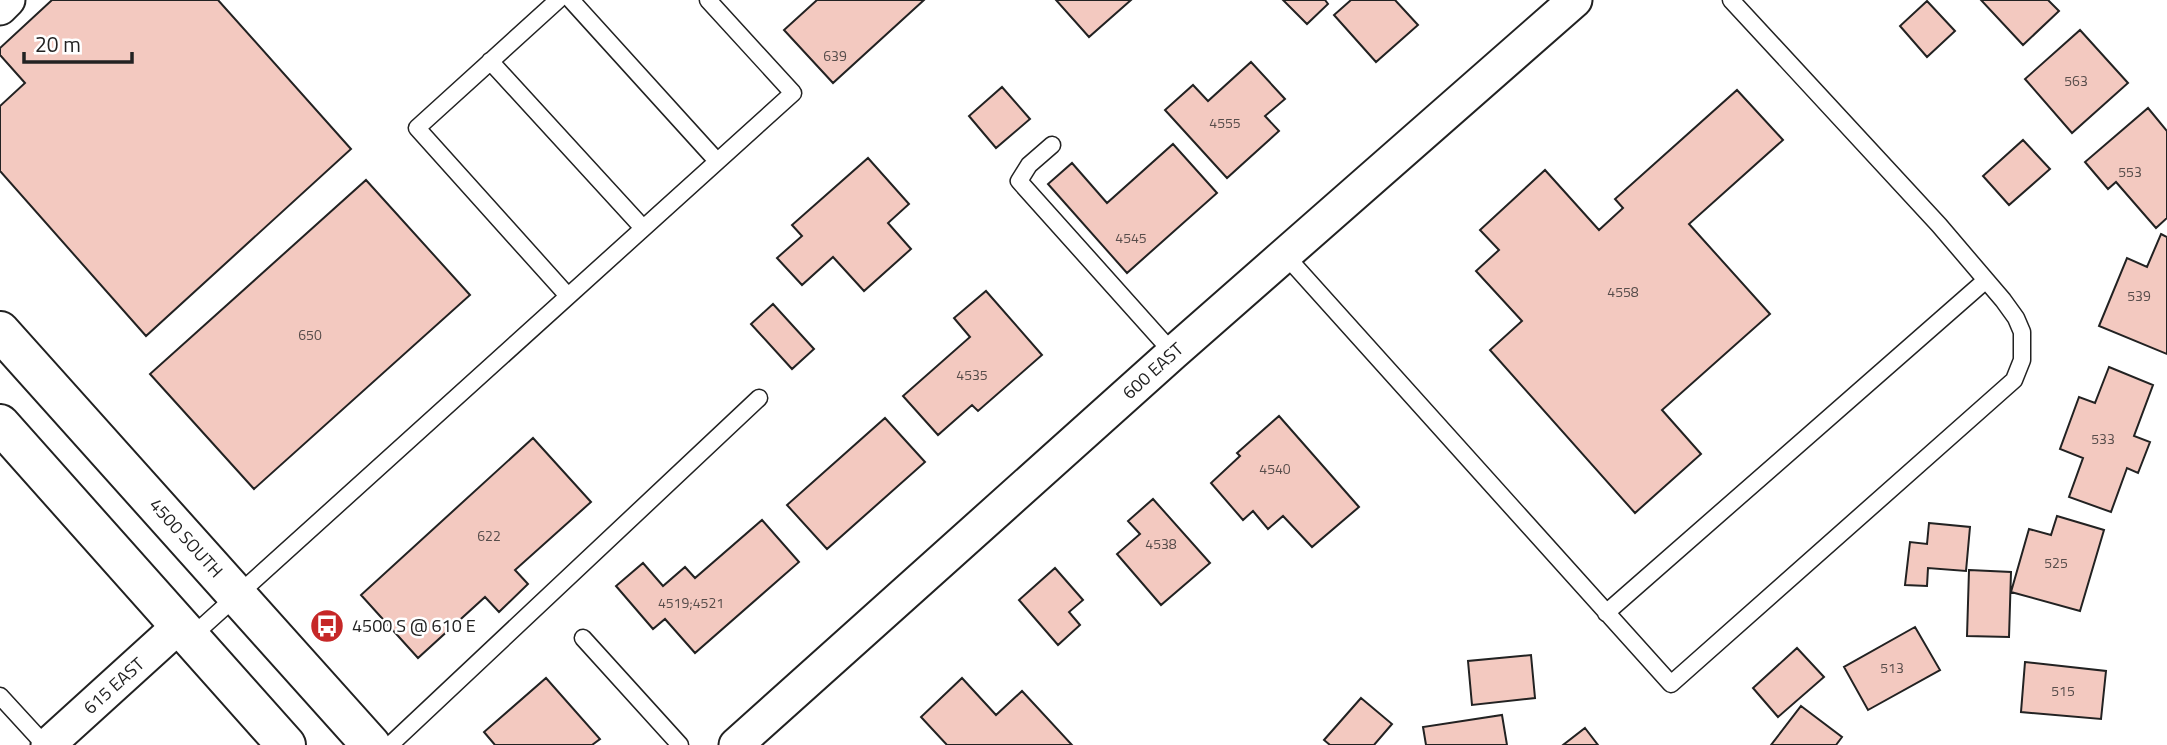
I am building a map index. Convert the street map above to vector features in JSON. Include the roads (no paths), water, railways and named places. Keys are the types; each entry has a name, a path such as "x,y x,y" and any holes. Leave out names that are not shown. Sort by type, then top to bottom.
{"main road":[{"name":"4500 SOUTH","path":"0,331 371,745"},
{"path":"0,424 286,745"}],"street":[{"path":"0,8 9,0"},
{"name":"600 EAST","path":"736,745 1173,353 1575,0"},
{"name":"615 EAST","path":"46,745 185,632"}],"lane":[{"path":"558,0 416,128 568,296"},
{"path":"571,0 717,161"},
{"path":"185,632 237,595 793,93 708,0"},
{"path":"1285,255 1671,684 2014,380 2022,360 2022,332 2016,318 1986,280 1939,225 1731,0"},
{"path":"490,61 643,228"},
{"path":"1052,145 1029,165 1019,181 1173,353"},
{"path":"1606,613 1986,280"},
{"path":"390,745 759,398"},
{"path":"583,638 680,745"},
{"path":"0,696 46,745"}],"place":[{"name":"4500 S @ 610 E","path":"327,626"}]}
